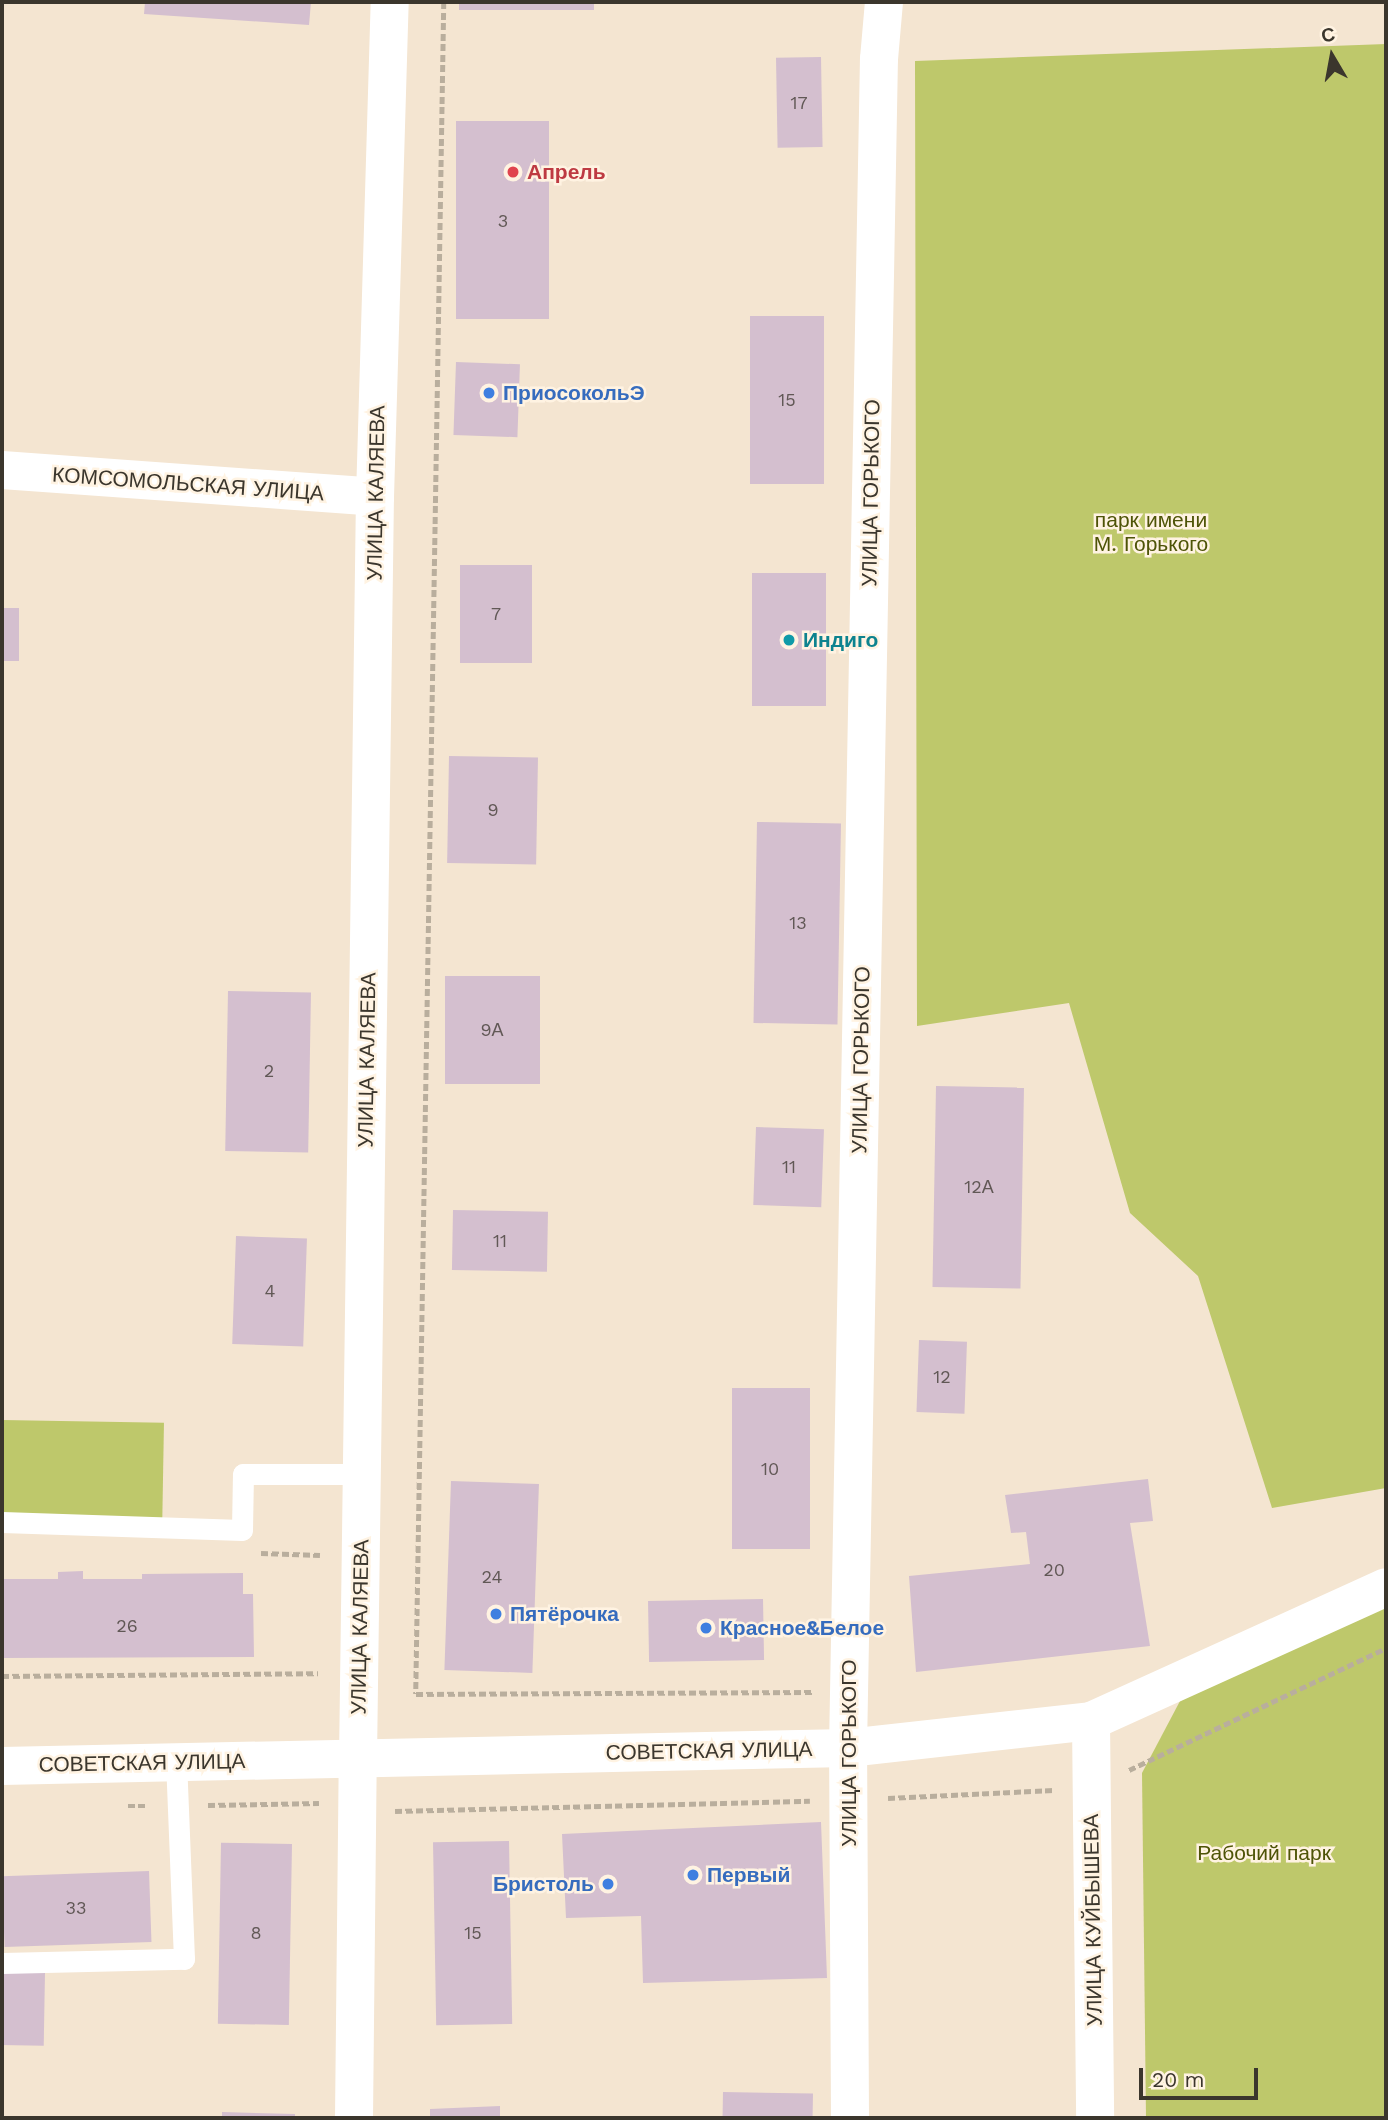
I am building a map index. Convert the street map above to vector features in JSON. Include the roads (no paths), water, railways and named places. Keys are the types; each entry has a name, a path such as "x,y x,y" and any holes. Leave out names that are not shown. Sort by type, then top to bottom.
{"street":[{"name":"УЛИЦА КАЛЯЕВА","path":"354,2118 375,498 390,2"},
{"name":"УЛИЦА ГОРЬКОГО","path":"850,2118 848,1748 878,73 884,2"},
{"name":"КОМСОМОЛЬСКАЯ УЛИЦА","path":"2,470 375,498"},
{"name":"СОВЕТСКАЯ УЛИЦА","path":"2,1766 848,1748 1091,1721 1386,1587"},
{"name":"УЛИЦА КУЙБЫШЕВА","path":"1091,1721 1095,2118"}],"lane":[{"path":"2,1522 242,1530 243,1474 362,1474"},
{"path":"2,1963 184,1959 176,1763"}],"place":[{"name":"Апрель","path":"513,172"},
{"name":"ПриосокольЭ","path":"489,393"},
{"name":"Индиго","path":"789,640"},
{"name":"Пятёрочка","path":"496,1614"},
{"name":"Красное&Белое","path":"706,1628"},
{"name":"Первый","path":"693,1875"},
{"name":"Бристоль","path":"608,1884"}],"park label":[{"name":"парк имени М. Горького","path":"1151,532"},
{"name":"Рабочий парк","path":"1264,1853"}]}
